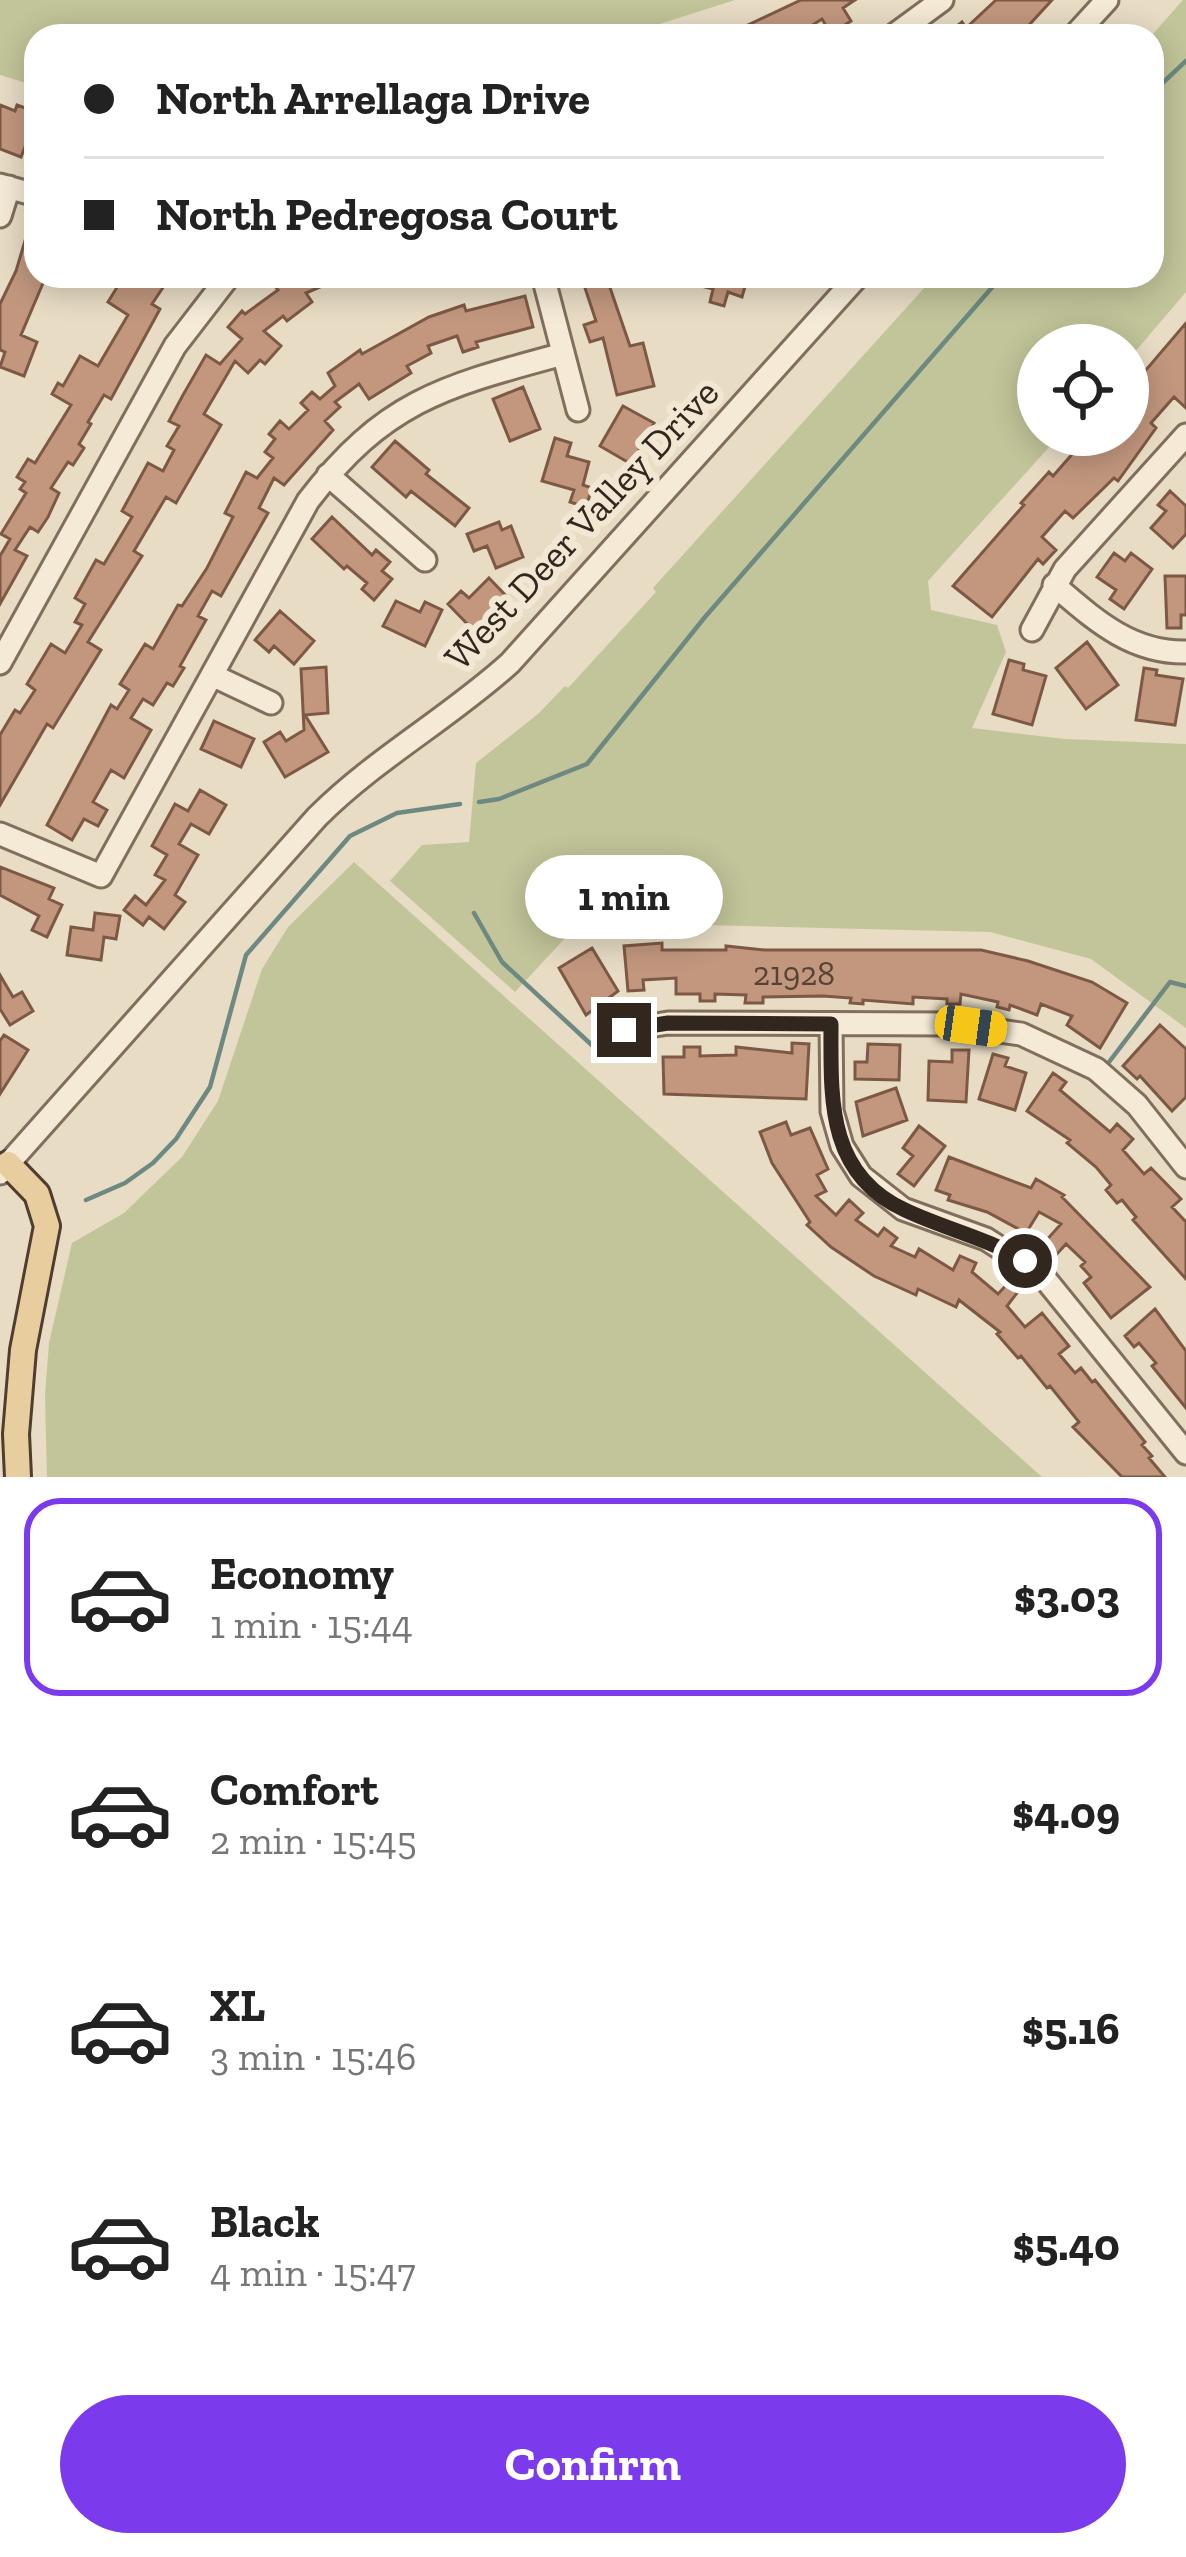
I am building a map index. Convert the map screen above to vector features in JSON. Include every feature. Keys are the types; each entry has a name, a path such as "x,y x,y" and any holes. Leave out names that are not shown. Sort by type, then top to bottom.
{"main road":[{"path":"4,1169 37,1194 46,1226 18,1392 18,1477"}],"street":[{"path":"909,24 942,0"},
{"path":"1085,24 1108,0"},
{"path":"0,216 4,186"},
{"path":"0,663 119,442 210,288"},
{"path":"546,288 578,410"},
{"name":"West Deer Valley Drive","path":"4,1169 317,817 374,764 472,696 510,663 847,288"},
{"path":"0,834 101,876 308,501 328,475 367,434 412,402 563,354"},
{"path":"1032,630 1054,585 1186,435"},
{"path":"328,475 424,560"},
{"path":"1054,585 1130,642 1186,652"},
{"path":"214,676 271,704"},
{"path":"624,1030 668,1023 950,1024 1021,1034 1096,1070 1126,1095 1186,1167"},
{"path":"831,1024 832,1111 842,1146 861,1176 903,1209 986,1239 1042,1275 1186,1453"}],"green space":[{"path":"0,0 735,0 660,24 24,24 24,82 0,75"},
{"path":"1186,0 1186,292 1149,335 1149,324 1017,324 1017,456 1041,456 928,581 931,610 997,625 1006,652 972,728 1065,739 1186,744 1186,1028 1091,959 990,932 580,922 515,992 390,881 422,845 469,842 476,763 568,688 924,288 1164,288 1164,24"},
{"path":"354,862 1042,1477 47,1477 49,1343 72,1243 124,1213 182,1157 218,1101 262,969 288,927"}],"building":[{"path":"801,0 855,0 843,8 851,21 846,24 825,24 822,19 814,24 750,24"},
{"path":"996,0 1052,0 1030,24 970,24"},
{"path":"0,105 15,111 17,105 24,108 21,157 0,149"},
{"path":"24,244 24,288 41,288 21,335 37,342 24,376 0,367 5,352 0,350 0,304"},
{"path":"117,288 163,288 152,304 160,309 111,399 104,395 88,422 79,444 84,448 51,488 59,493 48,517 38,532 30,527 15,550 27,556 0,604 0,556 10,539 1,534 26,493 20,489 25,482 17,477 28,459 35,463 71,405 52,394 58,383 63,386 80,356 98,366 128,315 108,302"},
{"path":"317,288 306,293 312,302 264,331 281,346 265,364 260,360 248,373 235,361 204,414 221,425 176,503 166,497 134,551 142,556 88,642 101,650 53,728 47,724 0,805 0,735 35,690 27,684 51,644 65,653 82,625 75,622 85,604 75,598 96,560 104,564 132,517 122,511 148,463 163,471 174,450 167,446 179,426 169,421 183,395 206,355 220,364 242,339 228,327 242,311 245,314 278,290"},
{"path":"585,288 610,288 630,346 643,343 654,386 617,395 603,338 590,342 584,325 596,321"},
{"path":"709,288 745,288 742,297 728,292 724,306 710,302 713,289"},
{"path":"525,296 533,327 476,342 478,347 463,352 457,336 428,346 431,353 407,366 411,373 369,399 359,384 335,402 340,407 325,421 333,430 284,485 274,478 259,508 268,513 221,596 212,591 198,616 206,620 173,686 167,683 153,705 143,699 131,718 151,730 124,778 111,770 93,802 107,810 98,826 84,819 72,840 47,825 111,705 117,709 129,690 120,684 145,644 153,649 178,605 182,606 207,568 233,517 225,513 246,472 257,478 273,458 265,452 275,439 269,434 280,421 289,429 308,410 301,403 312,392 320,399 335,386 328,373 360,350 362,354 429,317 464,305 466,311"},
{"path":"1186,323 1186,408 1174,397 1151,423 1156,428 1149,438 1149,366"},
{"path":"523,387 540,429 510,441 493,399"},
{"path":"623,406 654,423 631,464 600,446"},
{"path":"555,438 571,443 567,456 589,462 583,485 592,488 586,507 570,502 574,490 542,481"},
{"path":"395,441 429,470 426,474 469,508 455,526 411,491 406,497 372,467"},
{"path":"1071,456 1136,456 1118,481 1114,478 1073,518 1065,511 1042,537 1056,550 1043,564 1038,559 992,617 953,586 1049,472 1053,476"},
{"path":"1170,491 1186,506 1186,534 1173,548 1151,528 1166,511 1158,505"},
{"path":"332,517 372,555 376,550 390,562 382,571 392,579 374,600 362,589 367,583 312,539"},
{"path":"499,522 502,530 511,526 523,557 496,568 487,546 474,551 467,534"},
{"path":"1114,553 1125,561 1131,553 1152,569 1124,609 1110,599 1116,590 1097,577"},
{"path":"1165,576 1186,576 1186,615 1181,615 1181,628 1167,628"},
{"path":"489,578 509,599 475,632 448,604 461,591 469,598"},
{"path":"396,601 420,612 425,602 442,610 425,646 383,626"},
{"path":"280,611 314,641 294,664 274,646 269,652 255,640"},
{"path":"1087,642 1118,685 1086,709 1056,668"},
{"path":"1009,660 1024,664 1023,670 1046,676 1032,725 993,714"},
{"path":"326,667 328,713 305,715 328,752 285,777 264,742 280,732 286,741 304,730 301,669"},
{"path":"1144,668 1183,679 1175,725 1136,720"},
{"path":"214,721 254,739 241,767 201,749"},
{"path":"200,790 226,805 209,834 191,824 179,844 198,855 175,895 185,902 164,929 149,917 143,925 124,910 135,896 146,905 165,880 155,875 167,855 152,846 175,804 188,811"},
{"path":"0,867 54,888 49,899 62,905 47,937 32,930 39,916 0,895"},
{"path":"95,913 120,916 116,939 104,937 101,960 67,955 71,927 93,930"},
{"path":"662,943 662,950 726,950 726,946 981,950 1092,982 1127,1003 1100,1048 1067,1025 1072,1016 1041,1004 1037,1015 1010,1005 1009,1010 997,1007 998,1002 961,994 960,1004 913,997 913,1004 863,1000 863,1004 823,996 763,997 763,1003 745,1003 746,995 715,994 715,1001 700,1001 700,994 676,994 676,978 643,980 644,990 628,991 624,946"},
{"path":"592,948 618,991 586,1015 559,968"},
{"path":"0,975 13,997 22,992 33,1011 10,1025 0,1009"},
{"path":"1160,1025 1186,1049 1186,1097 1172,1111 1140,1076 1137,1079 1123,1066"},
{"path":"4,1035 28,1050 0,1094 0,1041"},
{"path":"792,1043 809,1044 806,1099 664,1094 663,1057 684,1057 684,1047 700,1047 700,1056 736,1055 736,1047 792,1053"},
{"path":"868,1044 900,1045 899,1080 855,1079 855,1062 867,1062"},
{"path":"952,1050 969,1050 966,1102 928,1100 929,1061 952,1062"},
{"path":"993,1054 1008,1058 1005,1066 1026,1073 1015,1110 979,1099"},
{"path":"1053,1073 1066,1082 1060,1090 1110,1132 1117,1124 1133,1139 1123,1150 1144,1174 1151,1168 1181,1199 1172,1207 1186,1222 1186,1279 1133,1220 1136,1217 1122,1200 1117,1203 1106,1190 1111,1185 1096,1167 1067,1143 1070,1140 1027,1111"},
{"path":"896,1088 907,1120 863,1136 856,1102"},
{"path":"786,1122 791,1135 810,1128 828,1169 817,1175 826,1191 816,1196 836,1215 849,1200 863,1213 856,1220 878,1236 884,1228 897,1238 891,1246 915,1257 919,1249 953,1270 960,1256 976,1263 972,1272 998,1294 1010,1281 1020,1289 1007,1306 1025,1327 1042,1313 1069,1346 1059,1354 1075,1373 1081,1368 1095,1380 1145,1442 1142,1445 1149,1458 1165,1477 1122,1477 1073,1427 1079,1422 1050,1386 1018,1358 997,1334 1000,1332 959,1300 956,1307 874,1276 807,1225 810,1222 772,1163 760,1132"},
{"path":"919,1126 945,1146 914,1186 898,1174 913,1156 903,1148"},
{"path":"949,1157 1031,1188 1036,1179 1064,1195 1150,1287 1111,1318 1084,1283 1091,1277 1081,1266 1085,1262 1066,1244 1056,1255 1043,1244 1061,1224 1039,1212 1026,1233 987,1212 948,1200 950,1195 936,1190"},
{"path":"1155,1309 1186,1351 1186,1408 1152,1366 1156,1363 1139,1343 1134,1347 1125,1336"}],"waterway":[{"path":"1164,82 1186,61"},
{"path":"479,802 499,799 587,764 705,617 992,288"},
{"path":"86,1200 125,1183 176,1139 210,1087 246,955 350,836 397,813 460,804"},
{"path":"474,913 502,962 595,1048 603,1046"},
{"path":"1106,1066 1170,982 1186,986"}],"route":[{"path":"624,1030 668,1023 831,1024 832,1111 842,1146 861,1176 903,1209 986,1239 1025,1261"}]}
